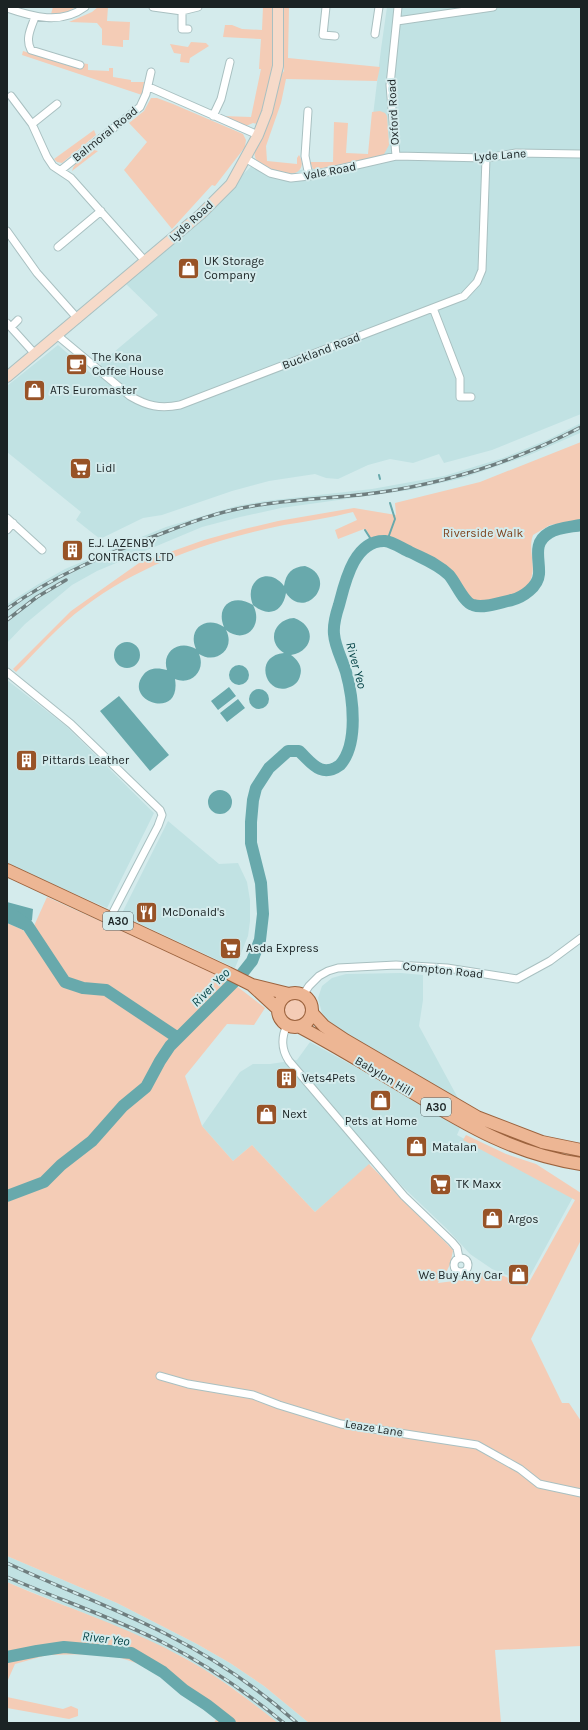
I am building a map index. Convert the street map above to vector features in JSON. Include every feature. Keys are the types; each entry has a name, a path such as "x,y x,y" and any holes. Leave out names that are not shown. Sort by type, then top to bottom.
{"main road":[{"name":"A30","path":"7,870 252,985 289,994 299,993 311,1003 312,1013"},
{"name":"A30","path":"252,985 278,1009 280,1018 287,1025 300,1027"},
{"path":"278,1009 282,1000 289,994"},
{"path":"300,1027 308,1022 312,1013"},
{"name":"Babylon Hill","path":"312,1013 324,1026 497,1140 537,1155 559,1161 581,1164"},
{"name":"Babylon Hill","path":"300,1027 436,1100 542,1142 581,1150"}],"street":[{"path":"7,8 35,17 50,19 79,12 85,7"},
{"path":"153,7 182,11 198,7"},
{"name":"Lyde Road","path":"7,377 58,336 201,214 231,184 258,135 267,112 278,66 278,7"},
{"path":"326,7 319,34 335,36"},
{"path":"375,34 379,7"},
{"name":"Oxford Road","path":"396,156 390,85 398,7"},
{"path":"397,21 494,7"},
{"path":"182,11 182,29 188,29"},
{"path":"35,17 29,35 28,44 31,50 80,65"},
{"path":"214,116 221,99 230,62"},
{"name":"Balmoral Road","path":"61,170 140,107 148,87 150,72"},
{"path":"148,87 258,135"},
{"path":"11,96 32,124 47,157 53,166 72,178 145,261"},
{"path":"32,124 57,104"},
{"path":"308,111 305,156 309,176"},
{"name":"Lyde Lane","path":"396,156 486,158 516,152 581,154"},
{"name":"Vale Road","path":"245,158 270,173 291,178 309,176 396,156"},
{"name":"Buckland Road","path":"58,336 130,396 143,404 166,408 180,405 464,296 477,282 482,270 486,158"},
{"path":"58,247 101,210"},
{"path":"7,231 9,241 78,319"},
{"path":"433,308 460,378 460,396 471,397"},
{"path":"18,320 9,324 35,354"},
{"path":"7,518 42,550"},
{"path":"7,530 13,523"},
{"path":"7,672 71,724 160,810 161,820 110,918"},
{"name":"Compton Road","path":"303,995 309,986 319,976 338,968 396,965 446,968 517,979 550,961 581,938"},
{"path":"287,1025 282,1041 285,1055 289,1061 404,1196 452,1242 457,1248 459,1258"},
{"name":"Leaze Lane","path":"160,1376 188,1384 253,1395 278,1406 341,1424 477,1445 520,1469 540,1484 581,1493"}],"shaded area":[{"path":"387,7 581,7 581,414 492,450 444,463 439,454 413,463 390,459 368,465 338,479 326,478 315,474 269,481 232,491 162,515 143,518 100,539 76,520 81,512 7,452 7,386 58,345 95,377 101,363 158,315 126,284 258,160 290,172 368,157"},
{"path":"581,423 580,433 527,456 463,478 410,490 281,508 202,527 97,571 72,585 25,624 7,643 7,604 65,569 166,527 236,506 265,501 372,489 444,476 503,458 547,440"},
{"path":"7,680 66,726 154,813 107,908 7,864"},
{"path":"168,821 219,864 238,863 247,882 250,900 248,936 235,968 121,915"},
{"path":"401,973 423,975 423,1000 419,1026 459,1100 330,1024 322,1013 318,998 322,986 332,978 346,974"},
{"path":"310,1042 460,1128 457,1135 573,1197 526,1283 492,1269 470,1254 447,1229 403,1187 377,1158 315,1212 252,1145 233,1161 202,1126 240,1072 253,1064 270,1064 297,1060"},
{"path":"7,1556 117,1603 197,1644 230,1663 264,1686 309,1723 278,1723 233,1688 185,1658 96,1618 7,1582"}],"green space":[{"path":"53,7 76,7 67,12 51,14"},
{"path":"98,7 108,7 107,21 130,22 129,40 123,40 123,47 102,45 102,29 97,23 69,22 92,12"},
{"path":"263,7 275,7 275,20 272,25 274,50 272,68 268,93 260,118 257,124 253,123 246,126 222,116 251,117 261,69 259,69 261,39 223,37 225,25 232,25 242,29 262,30"},
{"path":"283,7 289,7 288,58 380,67 377,81 286,79 281,103 266,146 267,161 297,164 297,158 299,155 302,163 300,169 298,172 291,174 273,170 264,166 257,161 255,157 256,147 269,115 279,78 284,71"},
{"path":"191,42 206,43 209,46 190,58 189,63 180,62 181,54 174,53 170,44 188,47"},
{"path":"23,51 80,69 81,63 88,64 88,70 109,71 109,68 113,68 113,77 131,80 131,82 144,82 142,95 22,55"},
{"path":"151,98 157,98 173,104 243,134 246,140 245,147 215,186 212,185 172,229 124,170 147,142 129,123 144,111"},
{"path":"380,111 385,113 387,116 389,145 383,156 313,169 310,162 333,162 334,122 348,123 346,153 368,154 372,112"},
{"path":"94,130 96,135 62,163 57,162 54,159"},
{"path":"94,150 98,151 72,171 73,167 78,161"},
{"name":"Riverside Walk","path":"581,442 581,521 550,525 533,535 531,545 533,570 529,583 524,590 506,599 486,603 469,601 455,577 440,562 395,538 382,535 371,540 367,531 364,529 338,539 335,530 357,520 353,512 284,525 231,538 179,555 154,566 106,591 84,607 57,630 16,672 13,669 71,611 139,563 204,540 278,521 354,508 396,515 395,503 480,482"},
{"path":"47,897 226,978 265,1008 254,1025 227,1024 185,1076 202,1126 233,1161 252,1145 315,1212 369,1164 453,1250 449,1267 438,1283 470,1279 486,1270 497,1273 527,1286 575,1200 463,1140 466,1135 506,1154 536,1164 581,1193 581,1240 531,1339 562,1403 569,1403 581,1421 581,1646 495,1650 501,1723 309,1723 264,1686 230,1663 197,1644 117,1603 7,1556 7,923 23,930 29,937"},
{"path":"295,999 304,1003 308,1012 304,1021 295,1025 286,1021 282,1012 286,1003"},
{"path":"7,1582 120,1627 164,1648 222,1681 278,1723 214,1723 221,1711 193,1692 184,1693 151,1668 121,1658 97,1654 47,1655 15,1664 7,1682"},
{"path":"7,1697 63,1709 71,1706 78,1709 78,1716 69,1719 7,1708"}],"water":[{"path":"305,566 315,572 320,579 320,587 316,595 310,600 302,603 294,601 286,593 282,605 274,611 264,611 253,605 251,589 254,583 265,576 278,580 284,586 288,574 293,569"},
{"path":"239,600 253,605 256,613 256,620 251,631 240,635 233,634 226,630 228,643 223,653 212,658 199,654 201,666 199,671 192,678 187,680 181,681 175,679 175,692 170,700 162,703 154,703 146,699 140,692 139,684 146,672 155,669 167,670 166,663 169,652 178,646 184,645 196,649 194,635 200,626 205,623 211,623 224,627 222,613 224,607 228,603"},
{"path":"294,618 306,627 310,638 304,649 299,653 291,655 298,661 301,670 299,680 292,686 282,689 274,687 269,682 266,675 266,668 268,661 274,656 284,653 275,643 274,637 277,627 281,622"},
{"path":"127,642 136,646 140,655 136,664 127,668 118,664 114,655 118,646"},
{"path":"239,665 246,668 249,675 246,682 239,685 232,682 229,675 232,668"},
{"path":"229,687 236,696 218,710 211,701"},
{"path":"259,689 266,692 269,699 266,706 259,709 252,706 249,699 252,692"},
{"path":"119,696 169,755 150,771 100,711"},
{"path":"238,699 245,708 227,722 220,713"},
{"path":"220,790 228,794 232,802 228,810 220,814 212,810 208,802 212,794"},
{"path":"7,902 33,909 32,920 23,930 7,923"}],"waterway":[{"path":"379,475 380,479"},
{"path":"387,541 395,519 390,503"},
{"name":"River Yeo","path":"7,1196 44,1182 61,1165 92,1141 123,1106 146,1087 170,1046 241,975 252,961 260,940 263,914 261,883 251,843 251,822 253,800 256,788 269,768 288,751 299,751 312,764 322,770 327,770 333,769 340,765 346,756 350,745 353,720 351,694 349,682 336,644 334,627 344,585 358,555 366,547 374,543 385,541 391,543 431,562 445,571 466,601 477,606 487,606 516,599 529,591 538,579 538,552 540,542 549,533 556,530 581,525"},
{"path":"365,530 374,544"},
{"name":"River Yeo","path":"7,911 28,926 65,982 83,988 106,990 178,1038"},
{"name":"River Yeo","path":"7,1657 64,1647 131,1653 163,1672 184,1690 207,1705 230,1723"}],"railway":[{"path":"7,609 63,575 82,566 212,515 259,505 342,497 402,489 455,477 532,450 581,427"},
{"path":"7,620 37,597 66,580"},
{"path":"7,1563 128,1616 185,1644 236,1675 297,1723"},
{"path":"7,1577 123,1624 162,1642 225,1679 284,1723"}],"place":[{"name":"UK Storage Company","path":"189,268"},
{"name":"The Kona Coffee House","path":"77,364"},
{"name":"ATS Euromaster","path":"34,390"},
{"name":"Lidl","path":"80,468"},
{"name":"E.J. LAZENBY CONTRACTS LTD","path":"73,550"},
{"name":"Pittards Leather","path":"26,760"},
{"name":"McDonald's","path":"147,912"},
{"name":"Asda Express","path":"231,948"},
{"name":"Vets4Pets","path":"286,1078"},
{"name":"Pets at Home","path":"381,1100"},
{"name":"Next","path":"267,1114"},
{"name":"Matalan","path":"416,1147"},
{"name":"TK Maxx","path":"440,1184"},
{"name":"Argos","path":"493,1219"},
{"name":"We Buy Any Car","path":"518,1275"}]}
